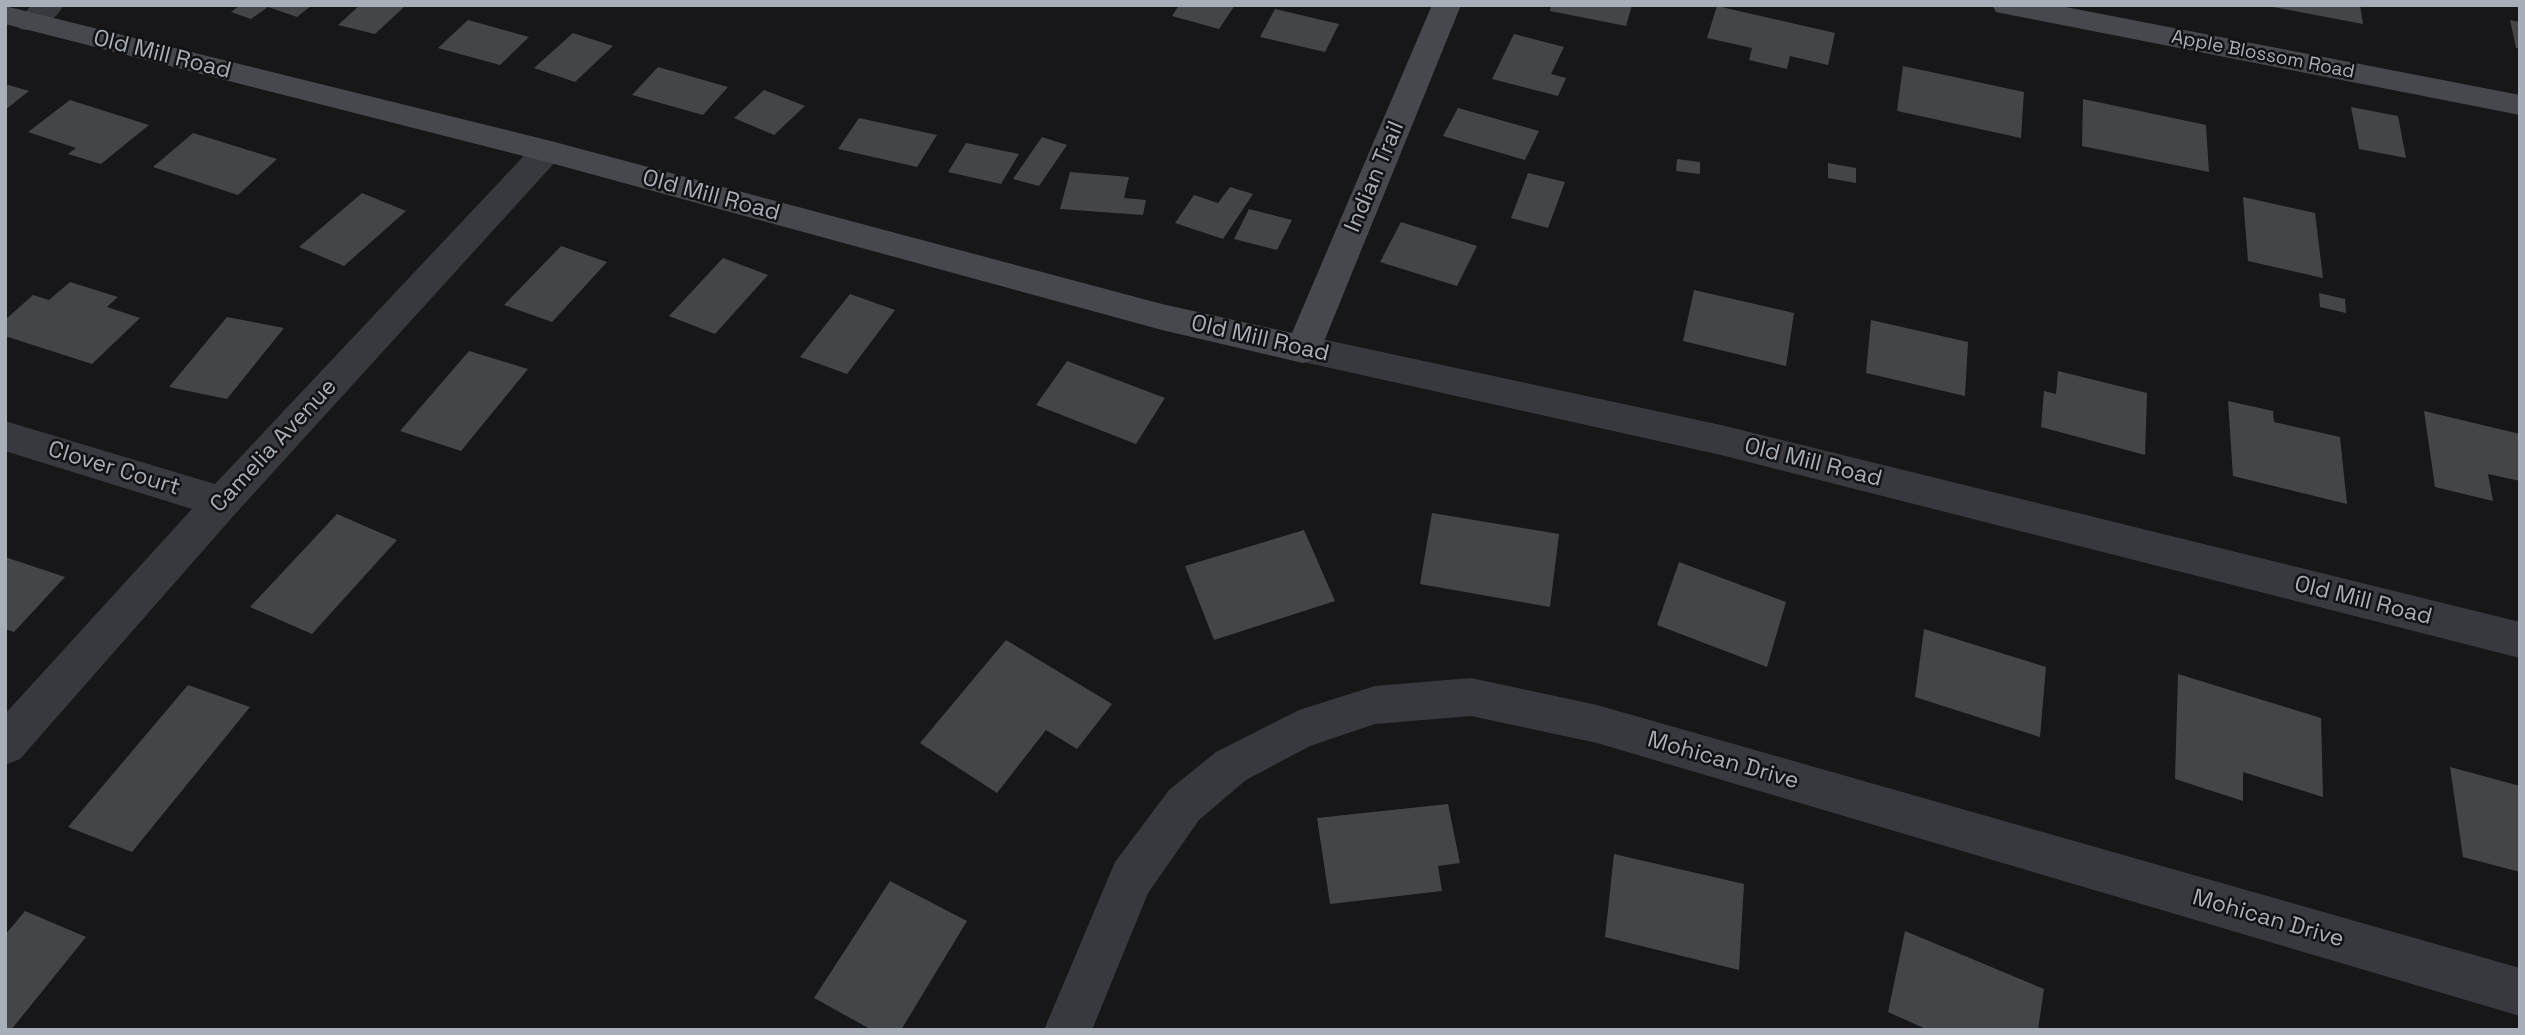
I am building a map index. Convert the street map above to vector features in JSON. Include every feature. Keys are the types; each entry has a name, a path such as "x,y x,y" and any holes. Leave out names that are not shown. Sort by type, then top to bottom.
{"street":[{"name":"Indian Trail","path":"1303,349 1447,5"},
{"name":"Apple Blossom Road","path":"2006,5 2520,105"},
{"name":"Old Mill Road","path":"29,14 1148,313 1721,440 2520,640"},
{"name":"Camelia Avenue","path":"5,745 222,502 547,152"},
{"name":"Clover Court","path":"5,436 222,502"},
{"name":"Mohican Drive","path":"1068,1030 1131,878 1184,806 1231,766 1299,730 1375,705 1471,697 1597,724 2520,992"}],"building":[{"path":"240,5 312,5 297,17 268,7 251,19 231,12"},
{"path":"360,5 404,7 375,34 338,25"},
{"path":"1179,5 1235,5 1219,29 1172,16"},
{"path":"1551,5 1632,5 1626,26 1550,11"},
{"path":"2360,5 2363,24 2273,7"},
{"path":"1717,6 1835,33 1828,65 1790,56 1787,69 1749,60 1752,48 1707,38"},
{"path":"1275,9 1339,24 1325,52 1260,37"},
{"path":"468,20 529,37 500,65 438,48"},
{"path":"2510,20 2520,22 2520,49 2516,48"},
{"path":"573,33 613,46 575,82 534,68"},
{"path":"1514,34 1564,47 1551,74 1566,78 1558,96 1492,79"},
{"path":"1903,66 2024,92 2021,138 1897,111"},
{"path":"658,67 728,87 703,115 632,95"},
{"path":"5,84 29,91 5,110"},
{"path":"764,90 805,106 774,135 734,118"},
{"path":"2083,99 2206,125 2209,172 2082,146"},
{"path":"70,100 149,125 101,164 68,154 76,148 28,132"},
{"path":"2351,107 2398,116 2406,158 2359,149"},
{"path":"1458,108 1539,131 1525,160 1443,136"},
{"path":"859,118 937,135 917,167 838,149"},
{"path":"193,133 277,159 238,195 153,167"},
{"path":"1042,137 1067,145 1039,186 1013,179"},
{"path":"966,143 1019,154 1001,184 948,172"},
{"path":"1677,159 1700,162 1700,174 1676,171"},
{"path":"1828,163 1856,168 1856,183 1828,178"},
{"path":"1070,172 1129,177 1124,198 1146,200 1143,215 1060,209"},
{"path":"1528,173 1565,182 1548,228 1511,218"},
{"path":"1230,187 1253,194 1223,239 1175,223 1194,195 1218,203"},
{"path":"362,193 406,211 344,266 299,247"},
{"path":"2243,197 2315,213 2323,278 2248,261"},
{"path":"1249,209 1292,220 1277,250 1234,239"},
{"path":"1401,222 1477,246 1457,286 1380,262"},
{"path":"561,246 607,262 552,322 504,305"},
{"path":"723,258 768,275 715,334 669,316"},
{"path":"70,282 118,297 107,307 140,318 92,364 5,336 5,320 33,295 49,300"},
{"path":"1694,290 1794,313 1786,366 1683,341"},
{"path":"2319,293 2345,299 2346,313 2320,307"},
{"path":"850,294 895,310 847,374 800,357"},
{"path":"227,317 284,328 227,399 169,387"},
{"path":"1871,320 1968,342 1965,396 1866,373"},
{"path":"469,351 528,369 461,451 400,431"},
{"path":"1067,361 1165,398 1136,444 1036,405"},
{"path":"2058,371 2147,393 2145,455 2041,427 2044,391 2056,394"},
{"path":"2228,401 2273,411 2274,422 2340,437 2347,504 2233,476"},
{"path":"2424,411 2520,434 2520,481 2488,474 2493,501 2435,487"},
{"path":"1432,513 1559,534 1550,607 1420,584"},
{"path":"337,514 397,540 312,634 250,607"},
{"path":"1304,530 1335,601 1214,640 1185,566"},
{"path":"5,557 65,577 14,632 5,629"},
{"path":"1679,562 1786,602 1767,667 1657,625"},
{"path":"1924,629 2046,667 2040,737 1915,697"},
{"path":"1006,640 1112,704 1077,749 1046,730 997,793 920,743"},
{"path":"2178,674 2321,718 2323,797 2243,772 2243,801 2175,779"},
{"path":"188,685 250,707 132,852 68,827"},
{"path":"2450,767 2520,786 2520,872 2463,857"},
{"path":"1448,804 1460,863 1438,866 1442,891 1330,904 1317,818"},
{"path":"1614,854 1744,884 1739,970 1605,937"},
{"path":"890,881 967,921 901,1030 872,1030 814,998"},
{"path":"25,911 86,937 11,1030 5,1030 5,935"},
{"path":"1905,931 2044,989 2038,1030 1928,1030 1888,1012"}]}
